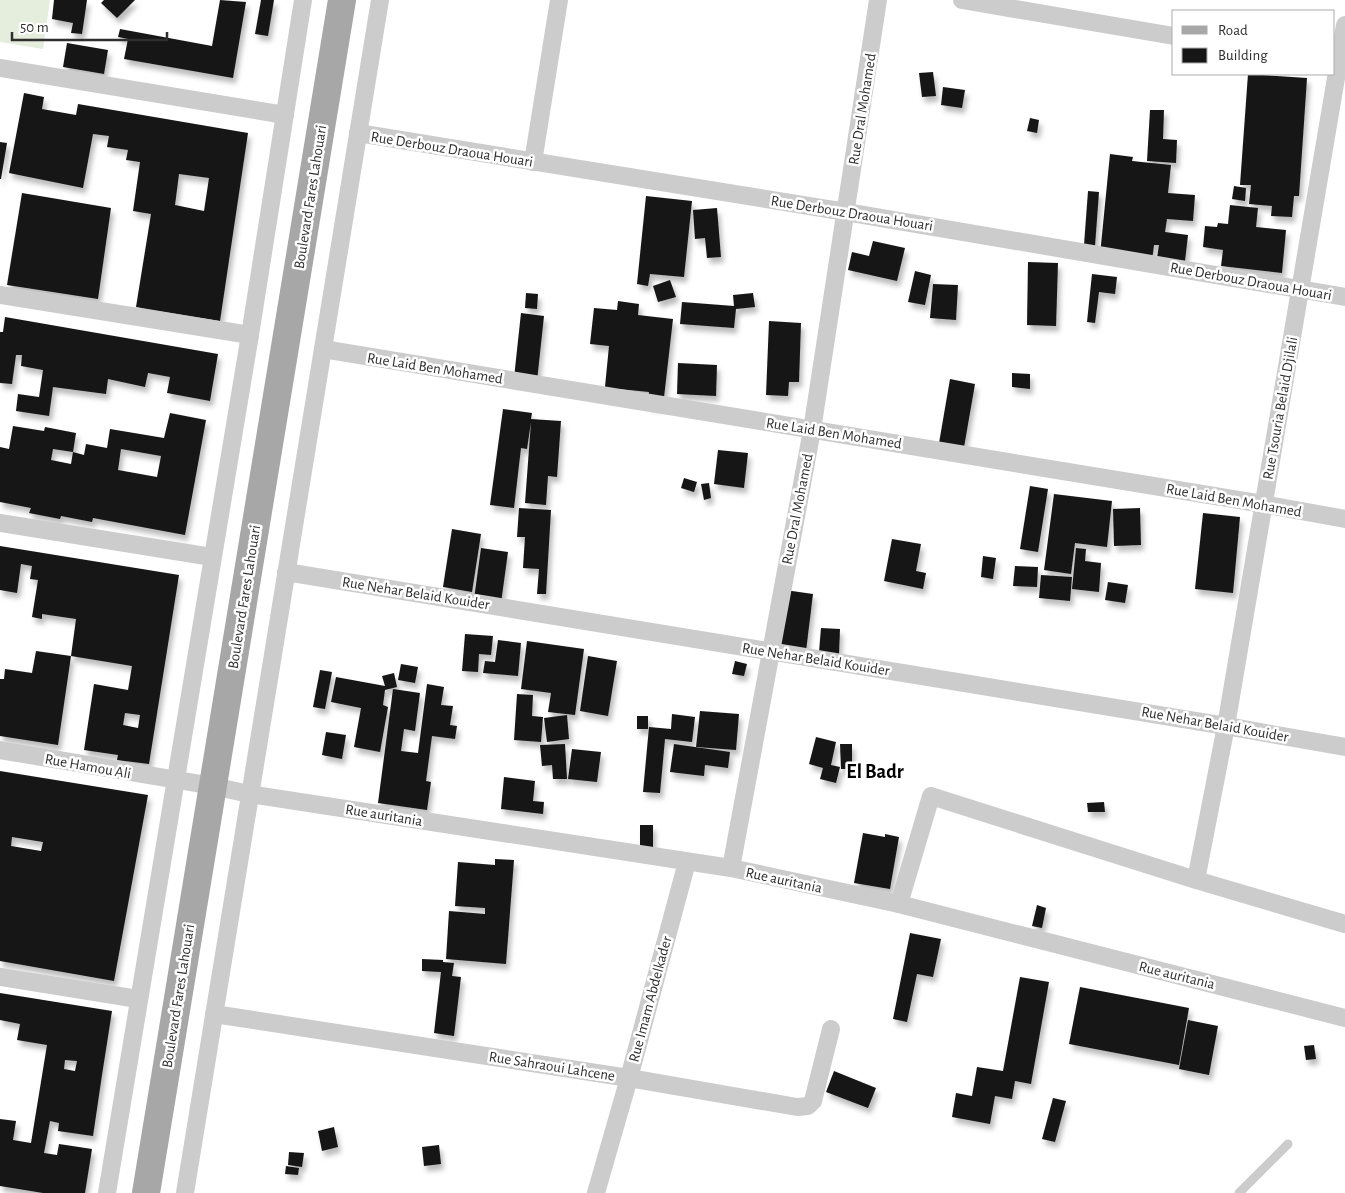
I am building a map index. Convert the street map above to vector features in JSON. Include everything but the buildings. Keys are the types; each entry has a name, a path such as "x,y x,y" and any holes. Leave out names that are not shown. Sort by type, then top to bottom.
{"main road":[{"name":"Boulevard Fares Lahouari","path":"146,1193 342,0"}],"street":[{"path":"107,1193 250,335 303,0"},
{"path":"185,1193 380,0"},
{"path":"533,162 560,0"},
{"name":"Rue Dral Mohamed","path":"731,868 812,430 878,0"},
{"path":"962,0 1172,36"},
{"name":"Rue Tsouria Belaid Djilali","path":"1196,880 1226,726 1345,25"},
{"path":"0,68 285,115"},
{"name":"Rue Derbouz Draoua Houari","path":"358,134 846,212 1345,297"},
{"path":"0,295 250,335"},
{"name":"Rue Laid Ben Mohamed","path":"323,349 1345,519"},
{"path":"0,523 212,557"},
{"name":"Rue Nehar Belaid Kouider","path":"286,572 1345,746"},
{"name":"Rue Hamou Ali","path":"0,750 213,786"},
{"name":"Rue auritania","path":"213,786 249,794 731,868 900,904 1345,1018"},
{"path":"900,904 931,796 1196,880 1345,924"},
{"name":"Rue Imam Abdelkader","path":"596,1193 630,1078 687,862"},
{"path":"0,977 138,998"},
{"name":"Rue Sahraoui Lahcene","path":"214,1014 630,1078 788,1105 808,1106 814,1101 831,1029"}],"lane":[{"path":"1239,1193 1288,1144"}],"green space":[{"path":"0,0 50,0 43,49 0,42"}],"district":[{"name":"El Badr","path":"875,771"}]}
